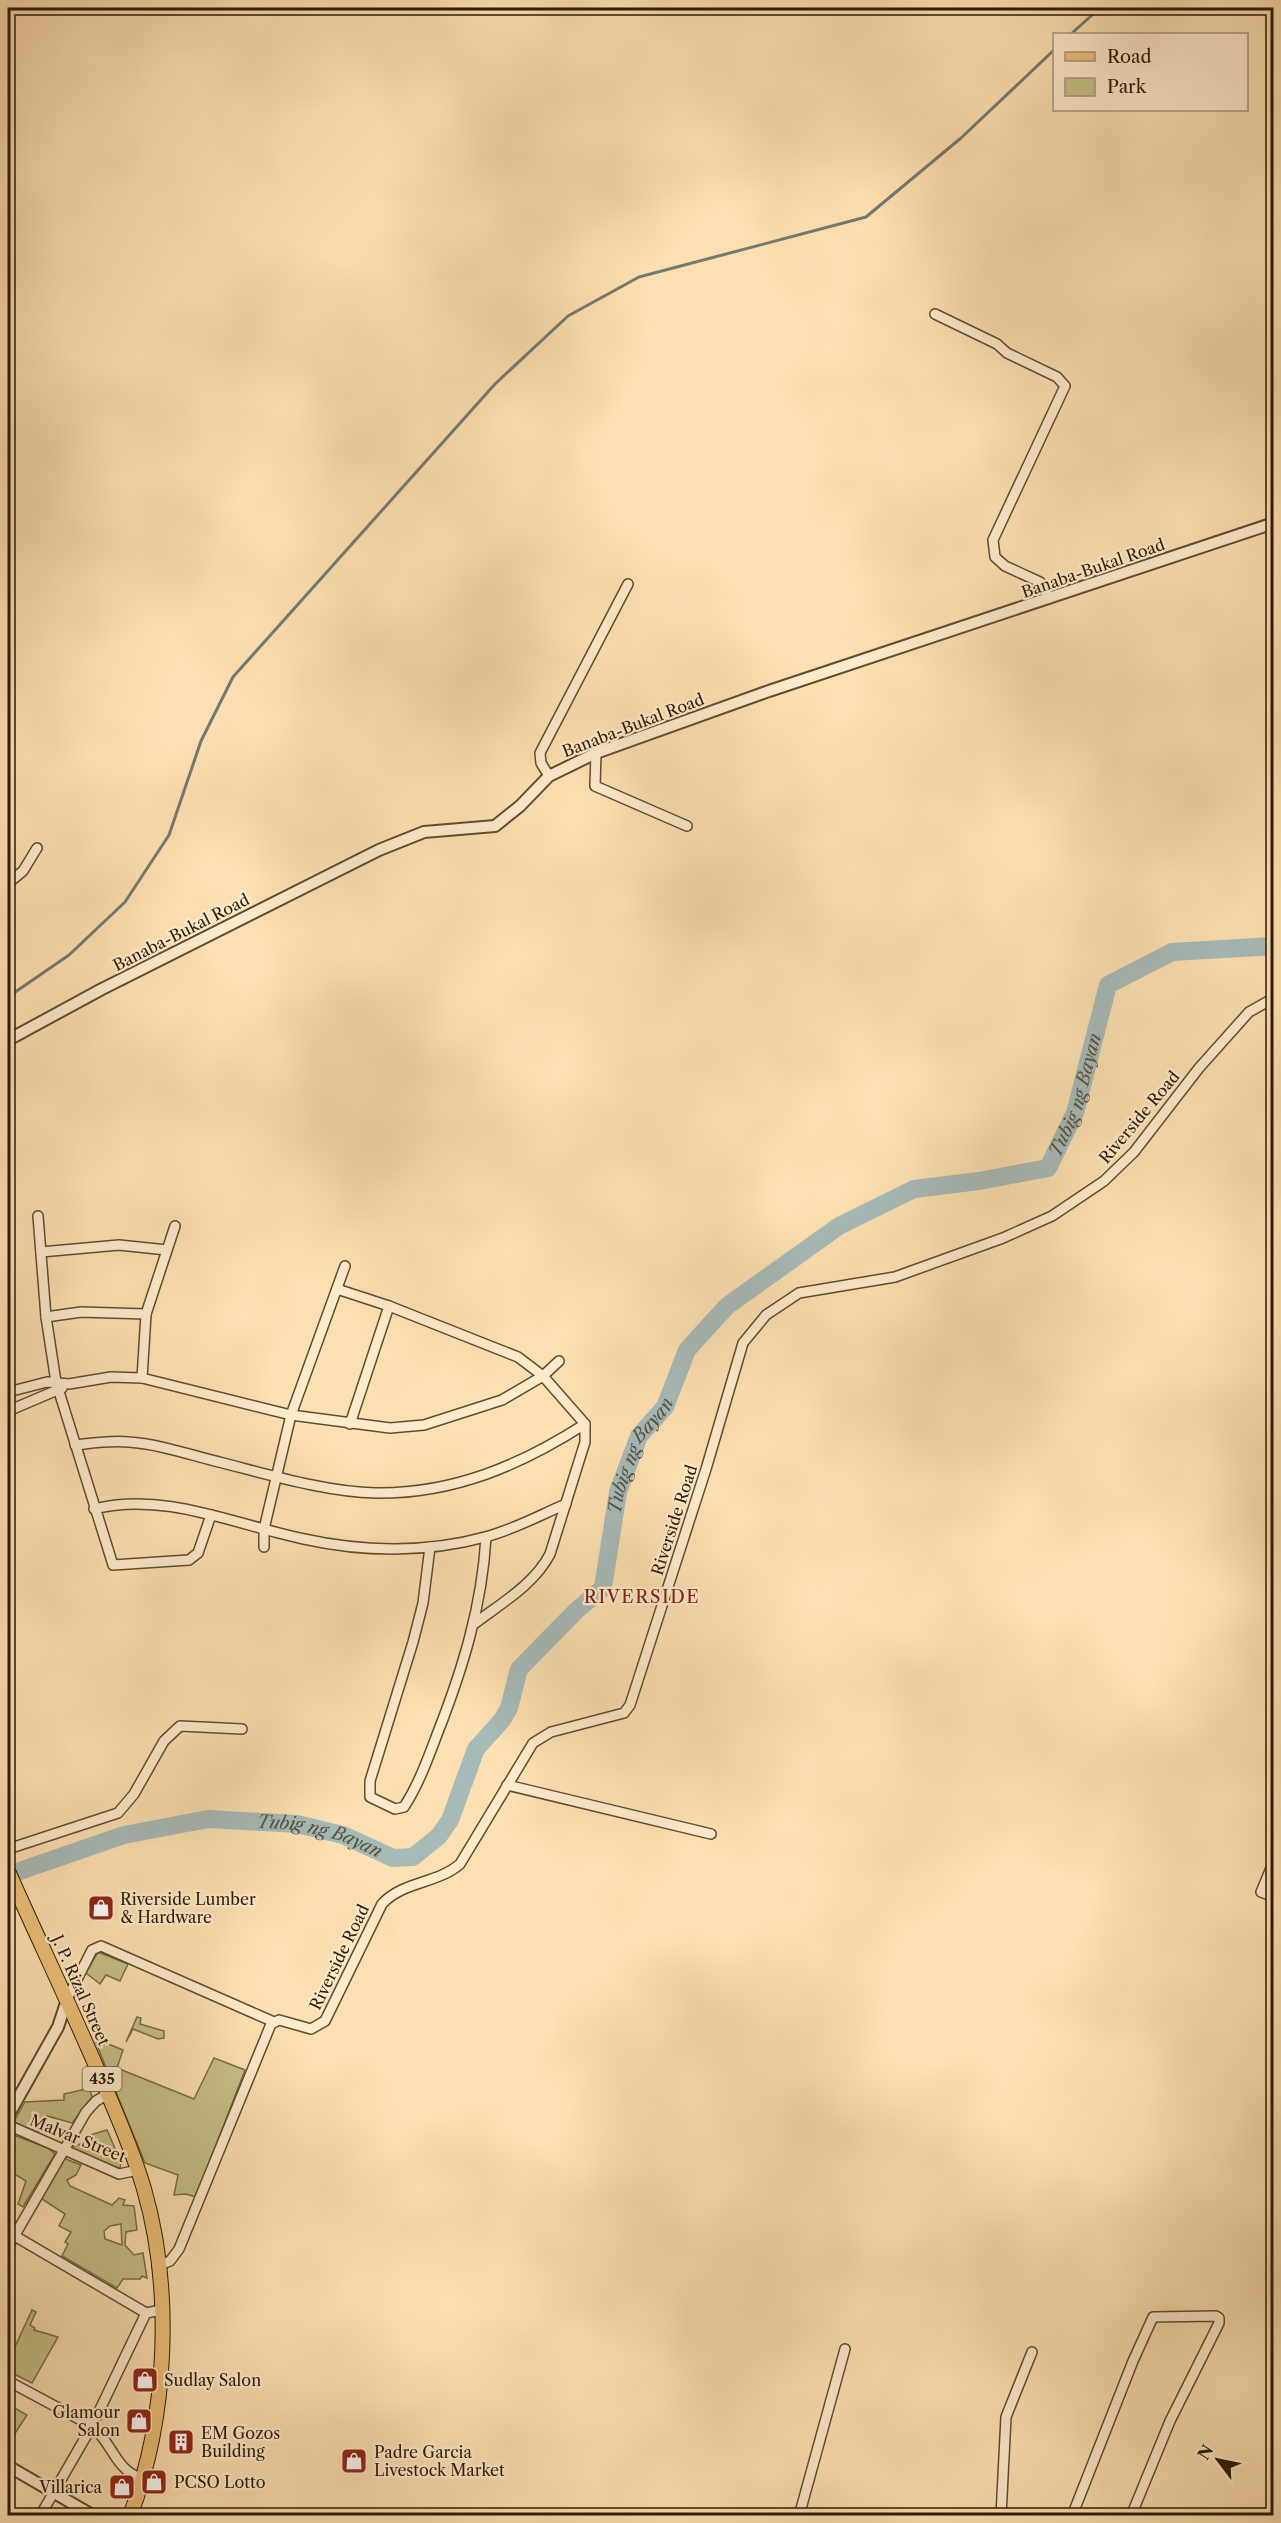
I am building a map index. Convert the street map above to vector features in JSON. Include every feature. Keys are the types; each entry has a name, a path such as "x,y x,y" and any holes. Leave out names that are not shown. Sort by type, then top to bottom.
{"main road":[{"name":"J. P. Rizal Street","path":"8,1871 105,2095 135,2171 157,2248 162,2310 161,2357 155,2423 130,2516"}],"street":[{"path":"934,314 997,344 1007,352 1057,377 1065,386 993,540 995,557 1005,566 1040,582 1050,598"},
{"name":"Banaba-Bukal Road","path":"8,1040 102,989 379,850 424,832 495,826 520,806 549,776 596,753 769,692 1274,523"},
{"path":"549,776 541,763 540,753 628,584"},
{"path":"596,753 595,786 687,826"},
{"path":"8,878 12,880 23,871 37,848"},
{"name":"Riverside Road","path":"66,2003 92,1950 98,1946 274,2022 283,2021 311,2029 325,2021 382,1904 398,1890 448,1874 460,1864 532,1743 551,1732 624,1713 630,1705 706,1469 743,1343 766,1315 799,1293 896,1277 1003,1238 1052,1216 1104,1181 1134,1152 1199,1068 1250,1012 1274,998"},
{"path":"38,1216 46,1317 57,1386 113,1565 189,1560 198,1553 211,1515"},
{"path":"142,1378 146,1314 175,1226"},
{"path":"41,1252 119,1245 167,1250"},
{"path":"264,1547 264,1529 291,1414 345,1266"},
{"path":"337,1289 389,1305 518,1357 543,1376 585,1424 585,1442 544,1566 526,1584 474,1624"},
{"path":"350,1424 389,1305"},
{"path":"46,1317 81,1312 146,1314"},
{"path":"8,1411 57,1386 69,1383 111,1377 142,1378 291,1414 350,1424 390,1428 424,1425 502,1400 543,1376 559,1361"},
{"path":"8,1392 42,1383 57,1386"},
{"path":"22,1390 26,1402"},
{"path":"75,1445 107,1441 132,1442 275,1476 374,1493 416,1491 506,1469 548,1448 585,1424"},
{"path":"94,1509 116,1503 141,1503 211,1515 304,1539 364,1548 430,1547 486,1537 566,1504"},
{"path":"430,1547 423,1603 413,1642 370,1781 370,1797 380,1804 395,1809 404,1807 416,1789 460,1674 474,1624 484,1571 486,1537"},
{"path":"8,1850 118,1813 134,1794 164,1741 180,1726 242,1729"},
{"path":"507,1785 711,1834"},
{"path":"1274,1861 1261,1892 1274,1897"},
{"path":"8,2116 58,2027 66,2003"},
{"path":"157,2266 170,2261 179,2249 247,2076 266,2031 274,2022"},
{"path":"8,2247 10,2234 86,2112 105,2095"},
{"name":"Malvar Street","path":"8,2125 119,2174 135,2171"},
{"path":"10,2234 146,2313 162,2310"},
{"path":"40,2516 92,2426 146,2313"},
{"path":"1072,2516 1132,2361 1153,2317 1216,2316 1219,2318 1219,2323 1170,2421 1131,2516"},
{"path":"798,2516 845,2349"},
{"path":"1001,2516 1006,2417 1032,2352"},
{"path":"8,2381 92,2426 104,2437 124,2469 141,2478"},
{"path":"8,2466 94,2516"}],"green space":[{"path":"98,1952 128,1964 120,1981 106,1975 100,1984 86,1973"},
{"path":"137,2017 141,2018 140,2024 164,2031 164,2038 158,2039 133,2029 126,2042"},
{"path":"101,2041 123,2050 117,2068 194,2099 214,2058 245,2070 196,2197 186,2194 174,2195 178,2175 145,2163 96,2043"},
{"path":"90,2090 92,2097 72,2123 47,2116 38,2133 13,2123 25,2102 64,2100 64,2094"},
{"path":"107,2130 121,2162 120,2169 69,2149 70,2145 72,2147 89,2141 90,2135"},
{"path":"8,2133 48,2148 55,2154 23,2207 18,2204 26,2181 11,2172 13,2164 8,2161"},
{"path":"63,2158 81,2165 76,2175 67,2180 70,2186 112,2205 119,2198 125,2200 123,2205 134,2206 137,2230 126,2232 125,2245 134,2255 143,2253 147,2278 142,2276 140,2279 123,2279 117,2288 62,2256 68,2244 65,2242 71,2232 59,2226 65,2214 39,2197","holes":["121,2224 122,2245 105,2239 104,2231 110,2226"]},
{"path":"32,2310 36,2312 30,2325 35,2328 34,2330 58,2337 32,2383 8,2371 8,2362"},
{"path":"11,2406 27,2415 14,2435 8,2432 8,2411"}],"waterway":[{"path":"1072,33 1100,8"},
{"path":"8,997 69,955 125,902 169,835 201,741 233,677 495,384 568,316 639,277 866,217 961,138 1053,51"},
{"name":"Tubig ng Bayan","path":"8,1875 124,1835 208,1819 297,1824 343,1835 393,1858 413,1857 439,1836 450,1820 476,1749 502,1720 509,1708 519,1669 577,1610 603,1588 618,1492 639,1436 665,1407 687,1350 727,1306 839,1226 914,1189 979,1181 1048,1168 1075,1113 1108,985 1172,952 1274,946"}],"place":[{"name":"Riverside Lumber & Hardware","path":"101,1908"},
{"name":"Sudlay Salon","path":"145,2380"},
{"name":"Glamour Salon","path":"139,2421"},
{"name":"EM Gozos Building","path":"181,2442"},
{"name":"Padre Garcia Livestock Market","path":"354,2461"},
{"name":"PCSO Lotto","path":"154,2482"},
{"name":"Villarica","path":"122,2487"}],"district":[{"name":"RIVERSIDE","path":"642,1597"}]}
